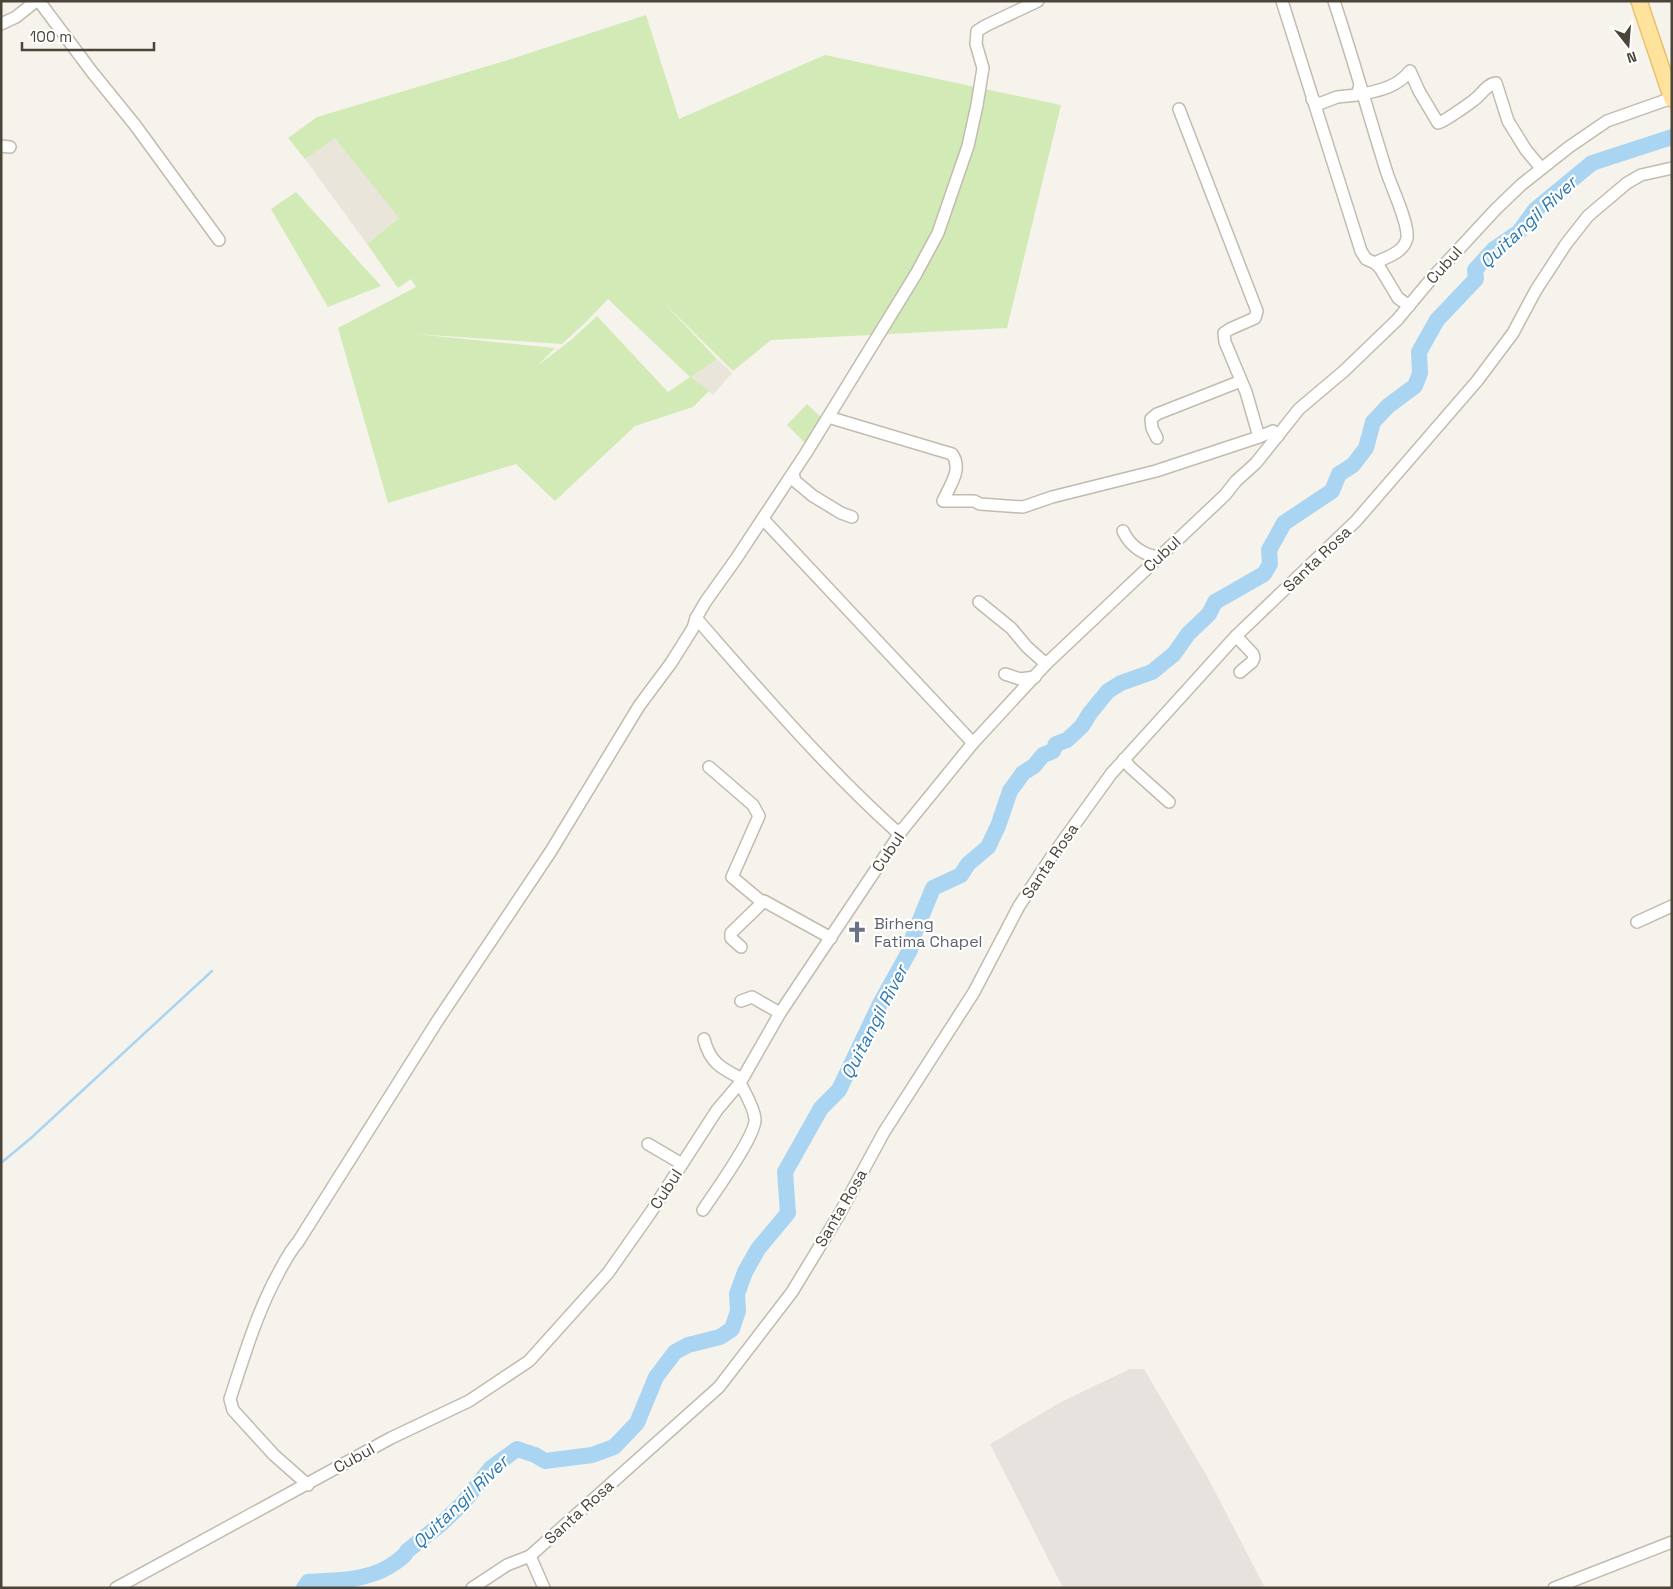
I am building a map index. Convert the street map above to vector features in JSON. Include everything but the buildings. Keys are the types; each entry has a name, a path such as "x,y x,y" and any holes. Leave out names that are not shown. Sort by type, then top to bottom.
{"main road":[{"path":"1639,1 1672,98"}],"street":[{"path":"1,24 16,17 38,1 135,125 219,240"},
{"path":"308,1485 268,1449 233,1410 230,1399 254,1325 271,1286 292,1248 298,1242 438,1020 551,851 639,706 671,663 693,628 696,618 793,473 916,274 938,233 962,164 977,105 983,68 976,44 976,32 1038,1"},
{"path":"1282,1 1358,242 1366,259 1375,263 1385,275 1398,298 1409,306"},
{"path":"1334,1 1407,228 1407,239 1403,247 1394,254 1375,263"},
{"path":"1312,99 1318,104 1337,97 1357,95 1362,90 1382,90 1403,80 1410,71 1419,91 1438,123 1443,123 1458,110 1474,100 1492,83 1496,83 1508,121 1526,150 1541,168"},
{"name":"Cubul","path":"116,1588 288,1493 308,1485 391,1438 469,1401 529,1361 608,1272 651,1212 717,1110 741,1081 780,1013 903,829 973,744 1046,664 1225,495 1236,481 1256,463 1300,409 1344,371 1397,320 1496,209 1541,168 1608,121 1672,98"},
{"path":"1179,109 1257,311 1256,318 1224,333 1225,342 1246,392 1259,437"},
{"name":"Santa Rosa","path":"472,1588 507,1565 530,1556 719,1387 792,1292 840,1214 884,1132 974,992 1019,906 1052,856 1124,759 1236,636 1356,520 1477,381 1514,333 1536,290 1566,244 1588,216 1627,183 1641,176 1672,168"},
{"path":"1157,438 1152,428 1151,419 1157,414 1241,381"},
{"path":"828,417 952,454 956,460 957,469 943,501 974,500 980,504 1023,507 1052,497 1156,471 1273,431 1278,436"},
{"path":"793,473 795,481 813,496 841,513 852,517"},
{"path":"763,519 973,744"},
{"path":"1123,531 1140,551 1148,556 1160,557"},
{"path":"979,602 1011,628 1027,647 1046,664"},
{"path":"696,618 791,727 844,782 896,831 903,829"},
{"path":"1236,636 1253,654 1254,658 1240,672"},
{"path":"1005,674 1020,679 1035,677"},
{"path":"1124,759 1130,767 1169,802"},
{"path":"709,767 754,806 759,816 732,876 762,902 769,902 831,938"},
{"path":"741,947 731,938 731,934 762,902"},
{"path":"1637,922 1672,906"},
{"path":"742,1001 752,998 780,1013"},
{"path":"703,1210 734,1164 754,1127 755,1117 741,1081 718,1066 708,1053 704,1039"},
{"path":"648,1144 682,1164"},
{"path":"1554,1588 1672,1542"},
{"path":"530,1556 544,1588"}],"shaded area":[{"path":"336,136 399,218 367,244 305,159"},
{"path":"717,359 732,373 713,395 691,377"},
{"path":"1130,1369 1144,1369 1208,1478 1265,1588 1063,1588 990,1444 1061,1402"}],"green space":[{"path":"646,15 679,119 825,55 1061,105 1007,328 771,340 733,371 662,301 717,359 691,377 709,391 693,407 635,426 555,501 516,464 388,503 338,328 416,287 411,279 398,288 367,244 399,218 335,138 305,159 288,138 317,117 508,60","holes":["608,299 690,377 668,392 597,316 571,340 537,366 555,348 415,334 562,344"]},
{"path":"296,192 381,286 328,307 271,209"},
{"path":"807,404 825,421 809,447 787,425"}],"waterway":[{"name":"Quitangil River","path":"304,1588 308,1582 343,1580 376,1573 396,1562 462,1504 491,1468 517,1449 535,1455 545,1461 592,1455 614,1447 637,1423 656,1377 675,1352 688,1345 720,1337 732,1329 738,1311 737,1294 745,1272 758,1249 788,1213 785,1172 821,1108 839,1090 880,1004 910,950 913,937 933,888 961,875 968,864 988,847 998,826 1010,791 1023,773 1034,766 1043,755 1053,751 1056,744 1067,740 1082,726 1108,691 1121,683 1152,672 1174,654 1188,634 1209,614 1215,602 1264,574 1270,564 1269,550 1284,523 1332,491 1339,474 1353,465 1366,448 1373,422 1388,406 1415,386 1420,373 1419,352 1437,320 1476,279 1475,270 1494,249 1519,232 1535,210 1592,163 1672,137"},
{"path":"1,1163 31,1138 212,971"}],"place":[{"name":"Birheng Fatima Chapel","path":"857,932"}]}
